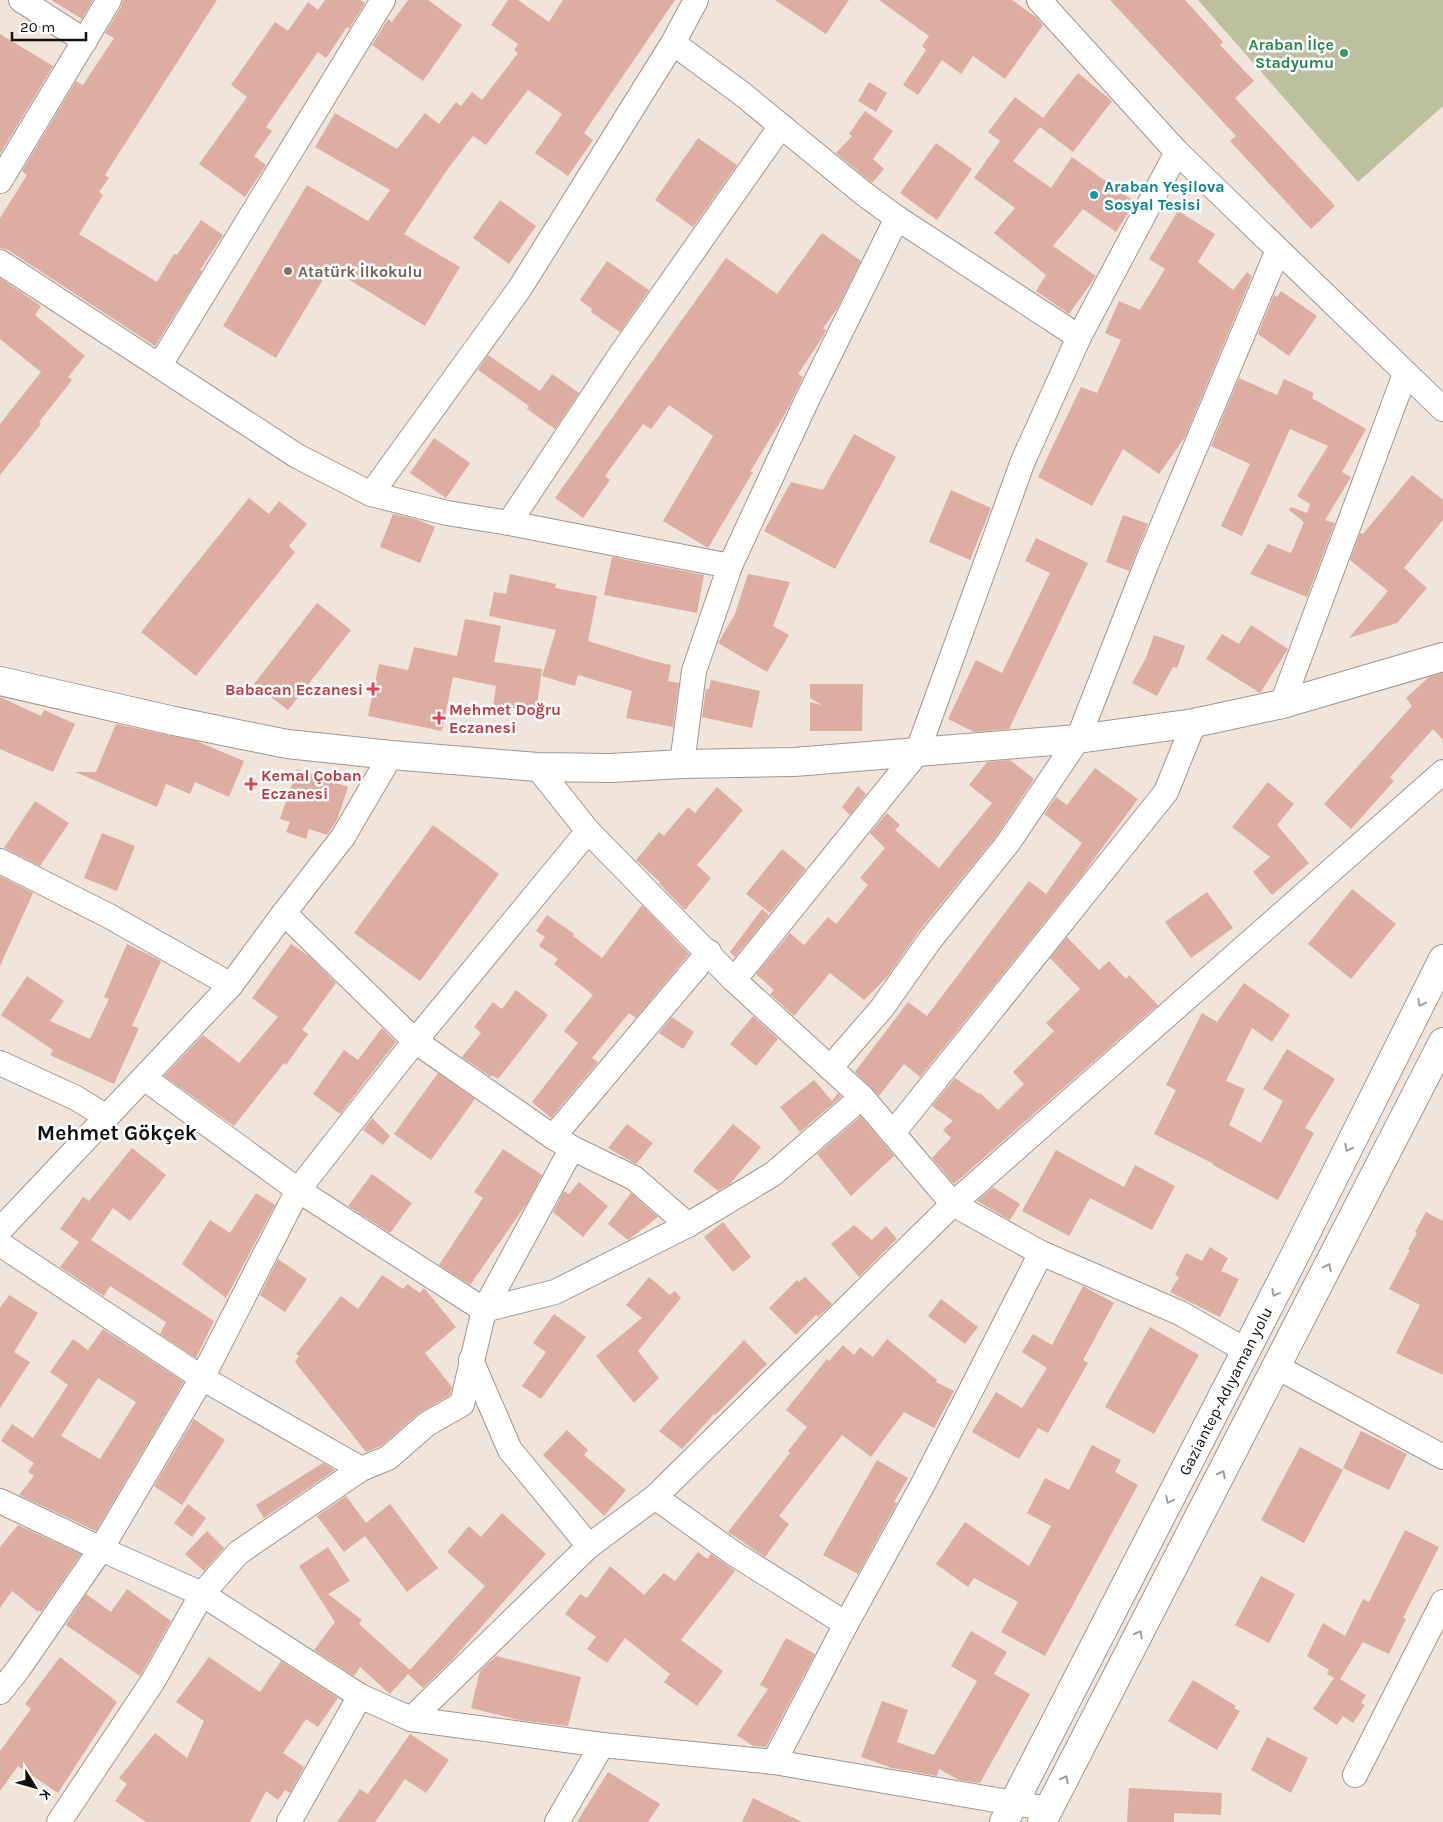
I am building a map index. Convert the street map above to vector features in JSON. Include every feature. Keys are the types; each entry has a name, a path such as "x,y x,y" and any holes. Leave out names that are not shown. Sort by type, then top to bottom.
{"main road":[{"path":"0,681 174,721 287,744 537,767 611,768 682,764 794,762 1078,739 1194,723 1282,704 1443,657"},
{"name":"Gaziantep-Adıyaman yolu","path":"1009,1812 1297,1252 1443,959"},
{"path":"1046,1815 1443,1042"}],"street":[{"path":"21,0 85,40"},
{"path":"0,181 109,0"},
{"path":"160,365 383,0"},
{"path":"371,494 520,288 673,43 696,0"},
{"path":"1039,0 1177,152 1443,409"},
{"path":"673,43 741,93 897,218 1079,337"},
{"path":"509,523 621,354 781,126"},
{"path":"734,980 917,753 1023,461 1079,337 1177,152"},
{"path":"682,764 694,670 730,566 807,400 897,218"},
{"path":"830,1068 882,1008 930,940 1008,844 1078,739 1146,565 1278,250"},
{"path":"0,262 297,456 371,494 447,513 509,523 730,566"},
{"path":"1282,704 1405,374"},
{"path":"893,1133 1166,792 1194,723"},
{"path":"0,1230 231,985 343,837 392,755"},
{"path":"537,767 588,830 709,952 734,980 862,1097 953,1204 1041,1253 1180,1313 1245,1350"},
{"path":"411,1719 589,1546 655,1497 953,1204 1443,772"},
{"path":"0,1692 19,1668 101,1549 202,1378 298,1190 415,1041 588,830"},
{"path":"0,861 108,916 231,985"},
{"path":"284,913 415,1041 562,1142 634,1178 688,1225"},
{"path":"59,1822 153,1681 202,1594 238,1553 361,1469 388,1458 427,1424 462,1404 484,1310 562,1142 709,952"},
{"path":"0,1063 76,1098 107,1117"},
{"path":"144,1078 298,1190 484,1310 555,1292 688,1225 773,1174 862,1097"},
{"path":"0,1244 202,1378 361,1469"},
{"path":"774,1762 846,1624 922,1486 1041,1253"},
{"path":"471,1360 510,1450 589,1546"},
{"path":"1277,1367 1443,1457"},
{"path":"655,1497 733,1553 846,1624"},
{"path":"0,1501 202,1594 360,1696 411,1719 602,1745 774,1762 1009,1812 1046,1815"},
{"path":"1355,1775 1443,1602"},
{"path":"289,1822 360,1696"},
{"path":"557,1822 602,1745"}],"green space":[{"name":"Araban İlçe Stadyumu","path":"1198,0 1443,0 1443,106 1358,182"}],"building":[{"path":"51,0 93,0 82,19"},
{"path":"123,0 217,0 105,175 109,178 99,192 103,195 79,234 157,282 174,254 177,255 201,220 223,235 155,346 8,250 0,248 0,218 27,175 22,171 76,81 83,85 114,38 105,33 121,7"},
{"path":"325,0 360,0 365,3 349,29 347,27 326,58 318,52 266,127 272,131 254,156 266,165 245,197 199,164 247,97 231,85 275,22 288,31 308,2 318,10"},
{"path":"408,0 428,0 462,25 423,81 372,45 388,19 392,22"},
{"path":"508,0 518,0 549,22 563,0 675,0 584,133 593,140 568,176 535,153 562,114 528,90 486,145 473,136 447,170 404,234 460,267 425,326 330,268 276,358 223,326 307,185 368,221 390,190 315,147 335,113 397,149 425,113 439,124 456,102 461,106 472,92 482,100 518,53 514,50 518,44 491,25"},
{"path":"775,0 849,0 826,34"},
{"path":"879,0 1012,0 1036,17 1043,25 1005,79 973,56 961,74 942,60 918,95 903,85 926,50 922,46 929,36"},
{"path":"1110,0 1185,0 1223,42 1220,45 1254,81 1235,98 1335,206 1311,229 1230,141 1236,136"},
{"path":"0,34 53,66 0,154"},
{"path":"1078,73 1112,101 1073,152 1040,127 1013,161 1051,188 1072,157 1135,202 1116,232 1083,209 1053,246 1096,276 1069,314 1036,291 1046,275 994,233 1015,208 974,178 1000,141 988,132 1015,97 1043,118"},
{"path":"869,82 887,93 876,112 858,101"},
{"path":"865,111 893,131 873,159 884,169 872,183 836,153 852,136 849,134"},
{"path":"698,138 737,165 693,227 655,200"},
{"path":"936,143 972,169 937,220 900,193"},
{"path":"500,200 536,226 509,264 473,238"},
{"path":"1178,211 1215,234 1198,262 1233,290 1247,272 1252,276 1185,437 1159,474 1123,449 1092,506 1038,477 1081,387 1097,393 1121,340 1105,333 1119,301 1140,310 1165,269 1149,259"},
{"path":"822,233 861,261 837,309 823,328 826,330 822,338 798,374 803,377 785,414 708,548 663,521 713,436 669,405 651,429 643,424 605,476 610,480 583,518 555,498 726,258 777,294"},
{"path":"607,261 649,290 620,332 591,312 592,309 580,300"},
{"path":"0,278 41,306 35,315 85,356 68,377 72,380 39,422 41,424 0,475 0,424 41,372 0,339"},
{"path":"1281,291 1317,316 1289,356 1258,334 1274,295 1277,297"},
{"path":"488,355 540,391 552,374 579,393 555,429 527,409 529,406 478,370"},
{"path":"1239,378 1277,395 1284,379 1314,393 1312,398 1366,429 1342,472 1351,477 1325,520 1335,523 1307,597 1250,574 1268,544 1291,553 1304,522 1289,510 1291,507 1307,513 1310,504 1297,496 1328,446 1290,429 1242,536 1221,526 1250,464 1211,446"},
{"path":"854,434 896,457 835,569 764,531 791,482 823,490"},
{"path":"434,438 470,463 446,498 410,473"},
{"path":"1412,475 1443,500 1443,520 1404,568 1427,588 1397,623 1349,638 1388,591 1350,560 1360,533 1363,534"},
{"path":"951,490 991,508 970,560 929,542"},
{"path":"249,498 269,514 279,501 307,524 289,546 295,552 196,676 141,632"},
{"path":"393,514 416,519 435,527 420,563 380,547"},
{"path":"1123,515 1148,524 1129,571 1106,562"},
{"path":"1036,538 1088,563 1009,729 974,732 948,719 976,660 1002,673 1050,573 1025,561"},
{"path":"612,557 704,575 697,613 604,595"},
{"path":"510,574 556,584 555,588 597,596 588,641 671,665 668,681 679,683 673,727 626,718 632,691 578,675 575,686 542,676 556,630 489,616 494,592 506,594"},
{"path":"748,574 790,582 773,626 789,635 767,672 718,643 735,614"},
{"path":"317,603 351,630 288,710 254,684"},
{"path":"465,619 501,626 494,662 542,669 536,712 493,706 496,686 453,677 442,731 368,716 379,664 408,670 414,647 457,656"},
{"path":"1251,625 1288,649 1260,693 1206,659 1222,634 1239,644"},
{"path":"1154,635 1185,646 1177,668 1173,667 1157,696 1132,683 1146,658"},
{"path":"1443,673 1443,740 1433,729 1390,777 1394,781 1351,829 1324,804 1412,706 1406,698 1429,677"},
{"path":"711,680 760,691 752,728 702,717 706,689 709,689"},
{"path":"810,684 863,684 862,731 810,731 810,702 822,705 810,698"},
{"path":"0,697 41,716 44,710 75,724 53,772 0,749"},
{"path":"116,724 196,741 244,761 229,797 195,782 190,794 166,784 157,807 75,772 96,772"},
{"path":"1010,760 1034,779 997,835 919,931 888,976 864,1000 830,973 794,1016 770,994 774,990 756,974 790,933 804,945 828,917 836,924 868,885 860,878 885,848 870,833 887,813 900,825 895,830 939,868 992,803 969,785 987,762"},
{"path":"1095,768 1138,799 1083,874 920,1077 904,1064 879,1096 855,1072 908,1002 927,1016 1029,881 1046,894 1082,843 1044,814 1056,797 1067,805"},
{"path":"297,769 348,787 337,820 327,835 309,829 306,839 286,832 290,822 280,819"},
{"path":"1268,782 1294,804 1277,825 1309,863 1272,895 1253,872 1270,857 1232,827"},
{"path":"858,786 866,794 850,815 842,807"},
{"path":"717,787 743,810 697,865 711,878 685,910 660,882 636,860 659,832 664,836 688,807 695,813"},
{"path":"35,801 69,823 40,866 4,848"},
{"path":"433,825 499,874 420,981 354,933"},
{"path":"102,833 135,846 117,891 84,878"},
{"path":"782,849 806,869 770,913 746,894"},
{"path":"0,876 33,893 0,966"},
{"path":"1352,889 1396,924 1351,979 1308,944"},
{"path":"1207,892 1233,928 1191,958 1165,922"},
{"path":"642,905 689,954 636,1018 629,1013 592,1058 598,1062 551,1118 532,1102 578,1043 564,1031 593,995 554,964 558,959 539,946 545,937 536,931 547,915 574,934 573,936 602,958"},
{"path":"762,909 769,915 735,957 730,952"},
{"path":"1067,937 1099,970 1109,961 1126,979 1129,975 1158,1005 954,1184 932,1158 951,1138 943,1130 953,1121 932,1106 955,1078 980,1093 998,1110 1024,1084 1013,1072 1054,1031 1046,1023 1080,989 1050,958"},
{"path":"127,944 161,961 132,1026 139,1028 114,1084 50,1055 53,1050 1,1015 27,976 64,1001 50,1021 90,1039 109,999 104,997"},
{"path":"291,944 309,956 336,983 302,1030 308,1034 286,1065 284,1063 234,1126 164,1076 203,1035 239,1063 278,1017 252,998"},
{"path":"1244,983 1290,1015 1272,1042 1252,1028 1226,1081 1245,1089 1229,1125 1261,1143 1283,1101 1263,1089 1287,1049 1335,1079 1305,1128 1314,1133 1278,1200 1214,1164 1154,1134 1176,1090 1166,1085 1202,1013 1217,1022"},
{"path":"516,990 548,1015 498,1079 492,1075 491,1077 462,1057 481,1033 474,1027 493,1002 502,1009"},
{"path":"753,1016 778,1039 756,1066 730,1044"},
{"path":"672,1017 694,1032 683,1049 659,1033"},
{"path":"382,1028 396,1042 340,1114 313,1094 344,1050 358,1060"},
{"path":"438,1073 475,1099 431,1160 394,1134"},
{"path":"814,1080 832,1101 838,1093 841,1097 800,1132 780,1107"},
{"path":"861,1116 894,1156 851,1196 817,1154"},
{"path":"372,1118 390,1136 383,1145 363,1130"},
{"path":"627,1124 653,1143 636,1164 608,1148"},
{"path":"733,1124 761,1147 730,1184 718,1191 693,1171"},
{"path":"132,1148 166,1175 130,1221 113,1208 91,1240 214,1321 196,1358 160,1334 166,1322 110,1286 104,1296 60,1267 79,1242 60,1229 83,1197 89,1201"},
{"path":"503,1149 542,1175 527,1203 470,1285 439,1265 483,1198 474,1192"},
{"path":"1056,1150 1124,1187 1135,1165 1175,1186 1152,1230 1090,1198 1069,1236 1022,1211"},
{"path":"372,1174 412,1203 390,1233 348,1206"},
{"path":"579,1182 608,1206 583,1237 553,1212 564,1191 569,1194"},
{"path":"993,1187 1020,1204 1010,1220 977,1201"},
{"path":"256,1193 275,1205 226,1298 182,1264 210,1220 230,1233"},
{"path":"631,1193 658,1217 628,1240 608,1224"},
{"path":"1426,1212 1443,1221 1443,1375 1396,1353 1420,1305 1389,1289 1410,1250 1408,1249 1417,1233 1415,1232"},
{"path":"723,1222 751,1257 733,1272 704,1237"},
{"path":"854,1225 872,1240 886,1226 897,1239 859,1277 831,1244"},
{"path":"1210,1247 1228,1258 1221,1271 1239,1279 1220,1317 1170,1292 1179,1277 1175,1275 1186,1253 1202,1261"},
{"path":"278,1259 307,1279 285,1312 260,1295"},
{"path":"382,1275 403,1289 407,1284 420,1293 424,1288 456,1327 425,1353 452,1387 450,1395 418,1414 381,1446 366,1452 295,1362 299,1356 296,1354 341,1296 358,1309"},
{"path":"649,1277 670,1295 675,1291 681,1298 638,1351 659,1378 634,1403 596,1356 642,1318 626,1305"},
{"path":"805,1277 832,1304 818,1317 816,1315 796,1335 769,1308 797,1280 799,1282"},
{"path":"1083,1286 1114,1303 1083,1360 1088,1363 1048,1433 1038,1428 1019,1459 972,1432 996,1392 1022,1408 1047,1368 1022,1352 1033,1334 1052,1345"},
{"path":"9,1295 38,1313 14,1352 30,1362 0,1408 0,1308"},
{"path":"941,1299 978,1327 965,1344 928,1316"},
{"path":"554,1314 586,1337 541,1399 522,1386 546,1352 533,1343"},
{"path":"1150,1327 1199,1355 1154,1434 1105,1407"},
{"path":"103,1329 184,1382 96,1531 19,1495 34,1476 28,1472 34,1463 1,1441 12,1424 33,1438 68,1385 50,1372 73,1339 88,1350","holes":["98,1378 136,1402 100,1459 61,1436"]},
{"path":"887,1339 937,1380 936,1382 954,1391 934,1428 904,1412 871,1457 842,1435 779,1516 789,1524 765,1557 728,1532 790,1453 788,1451 807,1427 786,1410 827,1359 829,1361 843,1345 854,1355 860,1347 873,1357"},
{"path":"744,1340 767,1364 714,1414 682,1449 659,1431"},
{"path":"194,1419 225,1440 182,1505 154,1486"},
{"path":"567,1430 588,1450 584,1455 626,1490 604,1516 543,1455"},
{"path":"1361,1431 1407,1454 1389,1490 1343,1468"},
{"path":"1092,1445 1121,1460 1115,1472 1138,1485 1045,1656 1001,1632 1018,1602 974,1578 968,1587 936,1564 965,1522 1029,1566 1051,1526 1027,1513 1045,1478 1069,1490"},
{"path":"1300,1447 1343,1470 1304,1543 1261,1520"},
{"path":"877,1460 908,1478 894,1502 897,1503 858,1574 823,1555"},
{"path":"323,1463 335,1470 264,1518 256,1505"},
{"path":"346,1496 366,1523 390,1504 438,1568 407,1592 365,1536 344,1552 317,1516"},
{"path":"188,1504 206,1518 192,1537 174,1523"},
{"path":"502,1513 546,1554 451,1661 423,1688 408,1674 390,1694 360,1667 354,1676 314,1650 335,1622 299,1566 328,1547 350,1581 328,1594 362,1620 359,1624 410,1670 485,1586 447,1552 469,1526 481,1537"},
{"path":"18,1525 81,1554 41,1612 39,1610 38,1612 12,1591 0,1608 0,1547"},
{"path":"1405,1530 1439,1547 1403,1618 1406,1619 1389,1654 1363,1642 1340,1679 1366,1695 1361,1703 1365,1705 1353,1723 1343,1716 1337,1725 1313,1709 1334,1678 1327,1674 1329,1670 1307,1656 1323,1623 1345,1636 1363,1599 1369,1602"},
{"path":"207,1531 224,1548 204,1571 185,1554"},
{"path":"698,1552 707,1559 711,1554 735,1571 681,1640 723,1671 697,1706 664,1682 670,1674 625,1638 607,1663 587,1649 596,1637 565,1614 580,1594 587,1598 610,1566 644,1595 664,1573 675,1581"},
{"path":"1261,1576 1295,1594 1269,1643 1235,1625"},
{"path":"127,1589 171,1621 140,1676 66,1625 86,1594 111,1612"},
{"path":"971,1631 1007,1652 994,1674 1030,1694 980,1783 959,1780 939,1769 937,1776 892,1768 861,1757 882,1701 908,1710 897,1742 934,1755 977,1681 951,1666"},
{"path":"786,1638 815,1654 766,1747 753,1746 737,1735 768,1689 760,1685"},
{"path":"496,1656 581,1677 568,1726 519,1720 471,1708 480,1671"},
{"path":"60,1657 117,1702 58,1793 18,1766 0,1791 0,1751 31,1709 25,1704"},
{"path":"209,1657 260,1692 281,1661 338,1698 318,1727 306,1719 283,1753 304,1767 290,1793 285,1790 278,1800 266,1791 250,1822 146,1822 115,1801 127,1784 119,1778 155,1733 187,1758 204,1721 176,1702"},
{"path":"1193,1680 1236,1706 1234,1708 1240,1711 1217,1750 1168,1721"},
{"path":"410,1734 449,1760 426,1793 405,1779 375,1822 337,1822 360,1789 368,1794"},
{"path":"1267,1737 1308,1758 1291,1793 1251,1770"},
{"path":"608,1772 660,1804 648,1822 577,1822"},
{"path":"1129,1788 1222,1793 1221,1815 1174,1813 1174,1822 1127,1822"},
{"path":"753,1798 802,1822 742,1822"}],"place":[{"name":"Araban İlçe Stadyumu","path":"1344,53"},
{"name":"Araban Yeşilova Sosyal Tesisi","path":"1094,195"},
{"name":"Atatürk İlkokulu","path":"288,271"},
{"name":"Babacan Eczanesi","path":"373,689"},
{"name":"Mehmet Doğru Eczanesi","path":"439,718"},
{"name":"Kemal Çoban Eczanesi","path":"251,784"}],"district":[{"name":"Mehmet Gökçek","path":"117,1133"}]}
